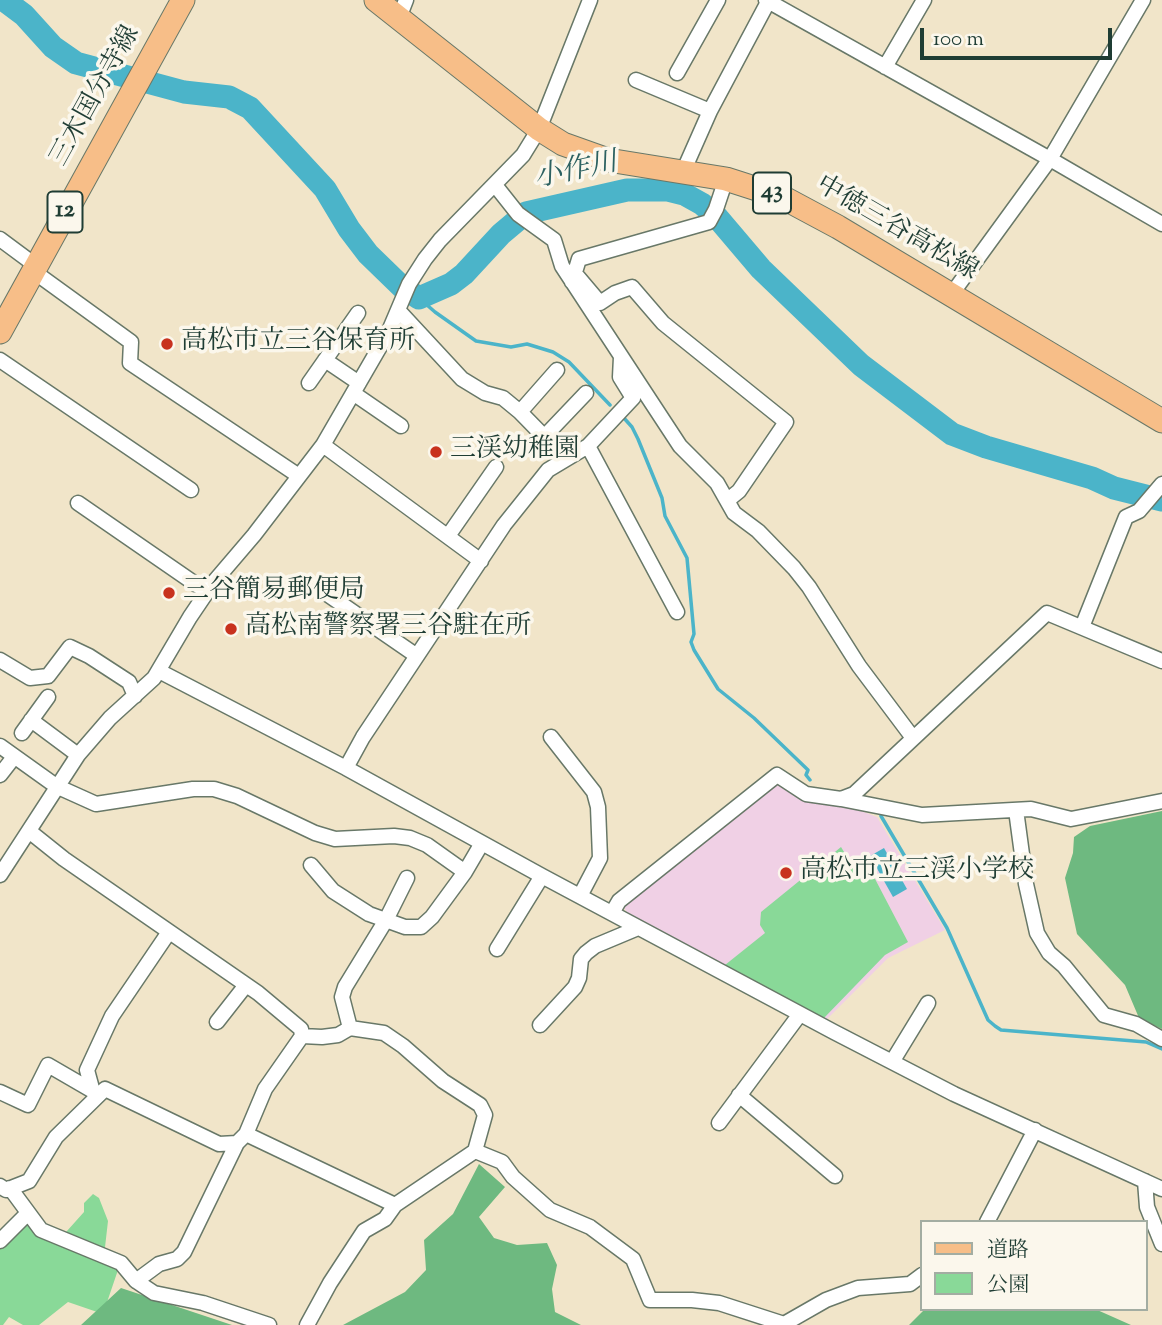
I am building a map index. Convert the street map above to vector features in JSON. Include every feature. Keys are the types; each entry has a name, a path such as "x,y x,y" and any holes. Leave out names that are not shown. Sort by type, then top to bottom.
{"main road":[{"name":"三木国分寺線","path":"0,332 183,0"},
{"name":"中徳三谷高松線","path":"376,0 403,9 539,129 562,144 608,160 726,178 782,197 1162,421"}],"street":[{"path":"0,875 78,755 110,718 159,671 207,592 323,445 403,297 440,240 523,155 539,129 590,0"},
{"path":"677,73 718,0"},
{"path":"885,67 924,0"},
{"path":"951,295 1050,159 1143,0"},
{"path":"683,172 710,111 767,1 1162,224"},
{"path":"636,80 710,111"},
{"path":"572,282 579,259 712,215 726,178"},
{"path":"495,185 524,218 554,240 562,266 680,446 717,483 734,513 758,531 809,587 859,666 913,738"},
{"path":"2,244 131,342 130,363 299,476"},
{"path":"572,282 579,276 600,303 615,293 632,287 663,323 786,422 739,491 727,500"},
{"path":"403,297 447,366 485,393 503,398 565,458"},
{"path":"309,383 358,313"},
{"path":"346,768 363,737 504,525 548,470 588,446 633,398 620,377 621,357"},
{"path":"0,360 191,490"},
{"path":"326,360 401,426"},
{"path":"520,412 557,370"},
{"path":"545,436 586,393"},
{"path":"323,445 481,561"},
{"path":"588,446 677,611"},
{"path":"447,536 496,467"},
{"path":"1082,627 1126,517 1134,515 1158,488"},
{"path":"78,503 207,592"},
{"path":"327,594 417,656"},
{"path":"841,799 854,793 1047,613 1162,661"},
{"path":"0,660 30,678 48,676 70,647 129,682 135,696"},
{"path":"159,671 346,768 612,914 892,1062 1162,1189"},
{"path":"22,733 48,697"},
{"path":"31,720 78,755"},
{"path":"551,737 594,792 598,807 600,858 580,895"},
{"path":"0,746 56,786 96,804 193,789 214,789 237,796 315,833 335,839 394,836 410,838 427,845 465,872"},
{"path":"0,775 14,757"},
{"path":"612,914 619,901 777,775 806,794 922,815 1031,808 1071,819 1162,801"},
{"path":"1016,810 1026,884 1037,933 1049,953 1064,966 1104,1015 1136,1024 1162,1039"},
{"path":"29,831 64,859 246,985 301,1029 302,1036 265,1089 184,1252 177,1259 159,1264 136,1281"},
{"path":"311,865 333,891 369,914 405,928 421,927 465,872 482,843"},
{"path":"496,950 542,876"},
{"path":"350,1028 342,997 345,987 386,920 407,878"},
{"path":"540,1025 575,987 581,959 586,953 614,937 638,928"},
{"path":"96,1094 87,1070 112,1016 144,965 169,932"},
{"path":"217,1022 246,985"},
{"path":"892,1062 928,1003"},
{"path":"719,1123 800,1014"},
{"path":"302,1036 338,1035 350,1028 384,1033 443,1081 481,1105 485,1115 475,1151 395,1205 385,1219 364,1231 330,1283 307,1325"},
{"path":"0,1091 28,1105 48,1065 96,1094"},
{"path":"269,1325 203,1303 154,1293 136,1281 121,1262 41,1230 5,1187 29,1181 56,1137 96,1094 105,1089 219,1144 242,1138 395,1205"},
{"path":"740,1096 835,1176"},
{"path":"988,1220 1035,1130"},
{"path":"475,1151 502,1162 513,1177 550,1210 590,1227 633,1259 650,1300 719,1303 783,1324 826,1300 858,1288 910,1284 920,1276"},
{"path":"1145,1181 1147,1207 1162,1244"},
{"path":"0,1241 28,1213"}],"shaded area":[{"name":"高松市立三渓小学校","path":"774,782 804,800 838,802 877,817 945,930 888,958 825,1021 630,917 621,903"}],"green space":[{"path":"1162,811 1162,1029 1139,1018 1125,985 1077,934 1065,878 1073,853 1074,837 1090,826"},
{"path":"841,847 863,883 874,877 908,942 885,955 824,1018 725,965 765,933 760,925 761,912"},
{"path":"479,1164 505,1187 479,1217 494,1238 517,1245 547,1243 557,1265 552,1289 555,1312 581,1325 343,1325 405,1292 426,1270 424,1240 453,1214"},
{"path":"93,1194 99,1198 108,1221 104,1256 119,1267 103,1314 68,1302 39,1325 23,1325 9,1317 0,1325 0,1247 29,1221 58,1241 84,1212 84,1203"},
{"path":"121,1288 232,1325 81,1325"},
{"path":"923,1311 1100,1311 1131,1325 909,1325"}],"water":[{"path":"884,848 907,889 893,897 870,856"}],"waterway":[{"name":"小作川","path":"4,0 24,15 53,47 76,63 184,92 229,97 250,108 325,189 368,254 402,287 419,298 451,284 464,274 501,234 526,213 627,190 668,190 684,194 716,216 761,269 861,365 952,434 986,447 1092,478 1114,488 1162,500"},
{"path":"419,298 476,341 511,347 527,344 553,352 569,362 610,405"},
{"path":"623,417 638,439 662,498 665,516 687,558 694,634 691,642 694,650 718,689 754,718 808,770 806,775 810,780"},
{"path":"881,816 947,928 988,1020 995,1026 1001,1030 1146,1042 1162,1049"}],"place":[{"name":"高松市立三谷保育所","path":"167,344"},
{"name":"三渓幼稚園","path":"436,452"},
{"name":"三谷簡易郵便局","path":"169,593"},
{"name":"高松南警察署三谷駐在所","path":"231,629"},
{"name":"高松市立三渓小学校","path":"786,873"}]}
